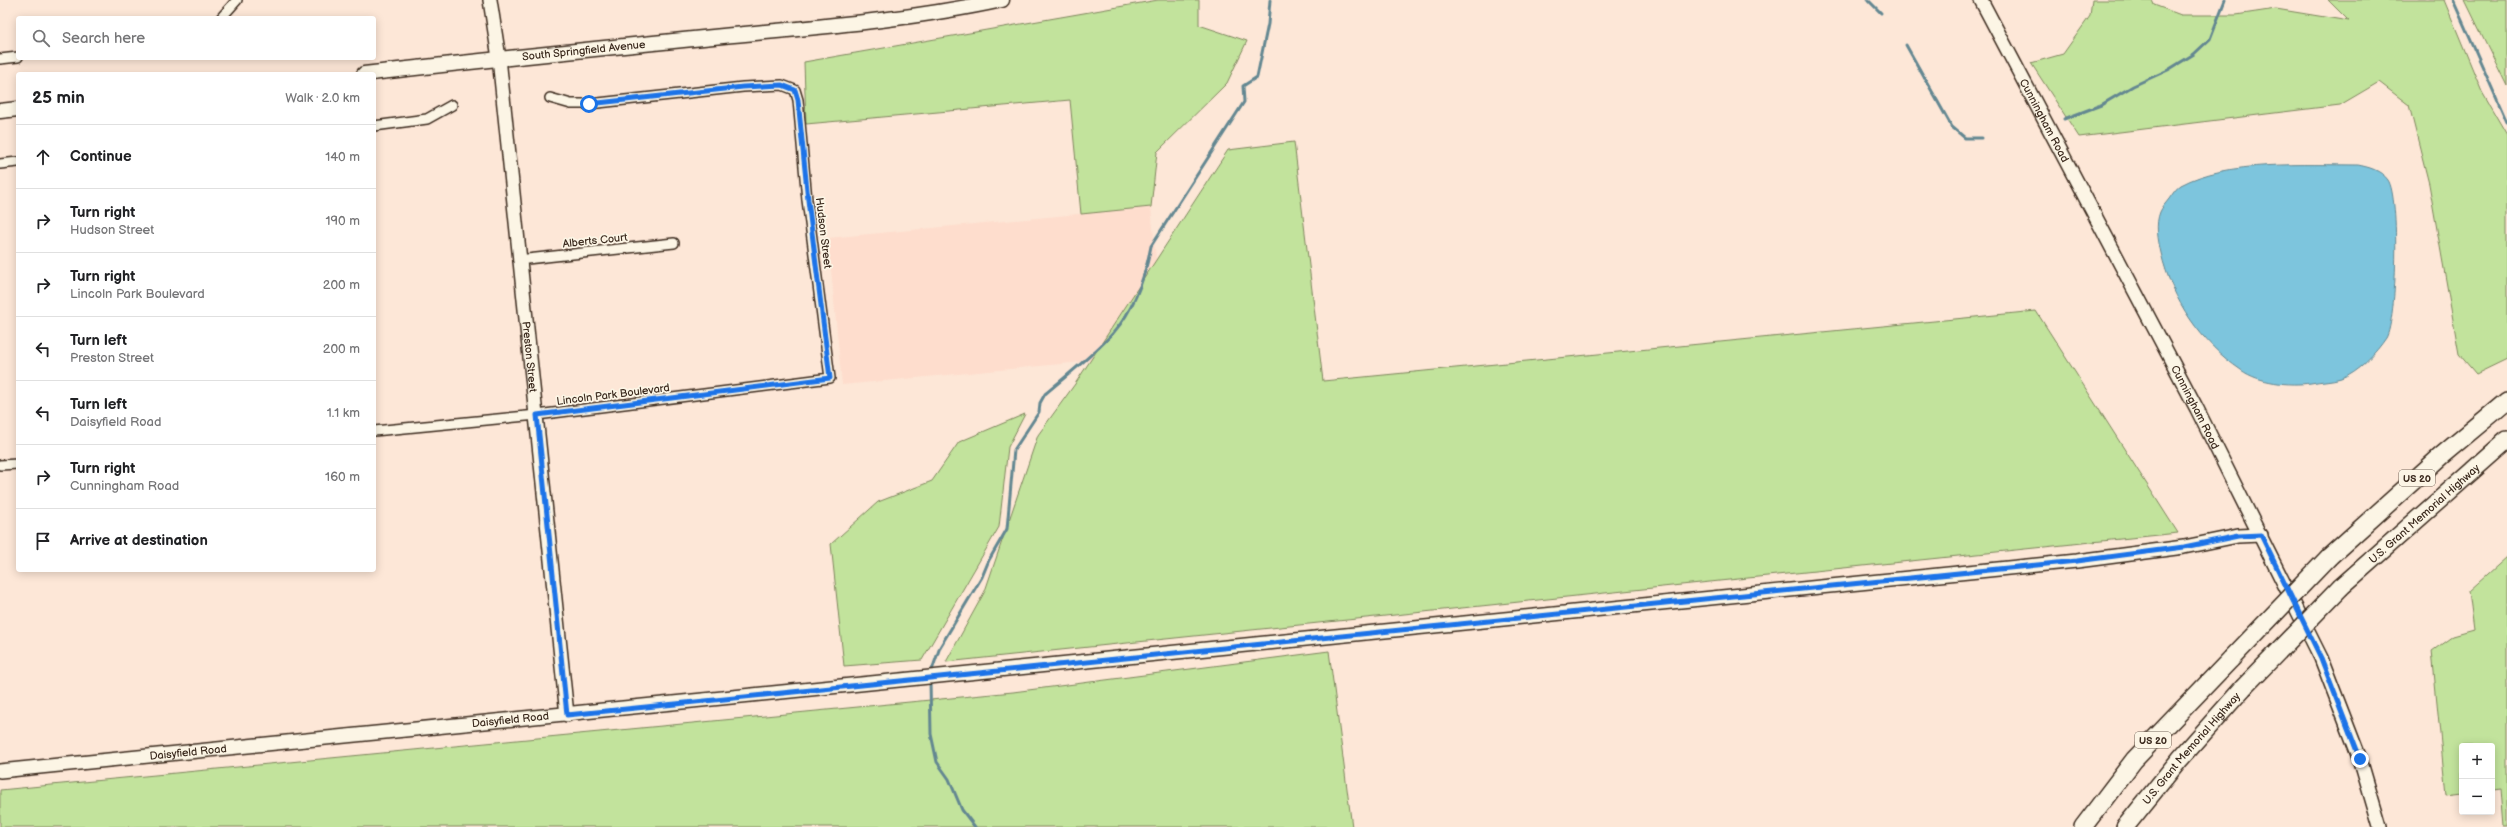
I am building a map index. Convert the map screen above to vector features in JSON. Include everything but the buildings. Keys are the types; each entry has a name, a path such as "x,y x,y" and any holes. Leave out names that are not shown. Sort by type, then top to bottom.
{"highway":[{"name":"US 20","path":"2083,827 2134,760 2329,557 2441,456 2507,401"},
{"name":"U.S. Grant Memorial Highway","path":"2125,827 2180,759 2243,688 2341,587 2507,440"}],"main road":[{"name":"South Springfield Avenue","path":"376,73 499,58 803,28 973,6 1002,0"},
{"path":"0,111 16,109"}],"street":[{"path":"223,16 237,0"},
{"name":"Preston Street","path":"490,0 499,58 518,260 537,415 567,715"},
{"name":"Cunningham Road","path":"1981,0 2094,211 2261,535 2321,658 2360,759 2380,827"},
{"path":"0,59 16,57"},
{"name":"Hudson Street","path":"550,98 571,104 589,104 743,87 782,85 795,90 798,100 808,200 830,378"},
{"path":"376,126 427,119 452,105"},
{"path":"0,164 16,162"},
{"name":"Alberts Court","path":"518,260 674,244"},
{"name":"Lincoln Park Boulevard","path":"376,431 537,415 830,378"},
{"path":"0,465 16,464"},
{"name":"Daisyfield Road","path":"0,771 567,715 2077,561 2184,547 2238,536 2261,535"}],"shaded area":[{"path":"1151,207 1165,354 842,385 828,238"}],"green space":[{"path":"1158,0 1199,0 1199,25 1247,41 1227,83 1157,152 1151,207 1081,214 1070,100 806,124 804,62"},
{"path":"2092,0 2152,0 2154,5 2181,15 2236,15 2276,9 2349,21 2328,0 2444,0 2482,92 2507,135 2507,359 2476,374 2459,354 2429,184 2409,105 2379,82 2340,105 2079,137 2031,63 2063,54 2090,16"},
{"path":"2465,0 2507,0 2507,86"},
{"path":"1294,142 1323,381 2036,311 2178,533 946,662 985,591 1038,435 1075,384 1228,150"},
{"path":"1025,414 1008,447 999,527 922,660 844,666 831,544 878,502 932,481 959,442"},
{"path":"2507,557 2507,827 2503,827 2500,789 2495,790 2495,743 2459,743 2459,794 2446,796 2432,651 2453,636 2474,630 2469,591"},
{"path":"1329,651 1352,827 0,827 0,790 1013,692"}],"water":[{"path":"2358,165 2378,171 2382,174 2388,180 2392,191 2396,233 2395,285 2390,327 2386,338 2372,356 2360,367 2341,378 2302,384 2284,384 2265,381 2248,374 2213,347 2201,334 2181,304 2166,270 2160,248 2157,227 2158,217 2161,210 2181,185 2200,177 2221,171 2267,166"}],"waterway":[{"path":"931,673 940,647 982,577 989,560 1007,529 1014,450 1039,412 1040,403 1045,394 1098,348 1114,332 1128,313 1142,281 1151,246 1244,102 1243,86 1257,77 1268,24 1270,0"},
{"path":"1868,0 1881,13"},
{"path":"2064,119 2101,105 2133,86 2168,70 2194,54 2210,39 2225,0"},
{"path":"2453,0 2507,122"},
{"path":"1906,45 1952,127 1965,138 1981,138"},
{"path":"930,680 931,734 937,762 949,779 962,810 975,827"}],"route":[{"path":"589,104 743,87 782,85 795,90 798,100 808,200 830,378 537,415 567,715 2077,561 2184,547 2238,536 2261,535 2321,658 2360,759"}]}
